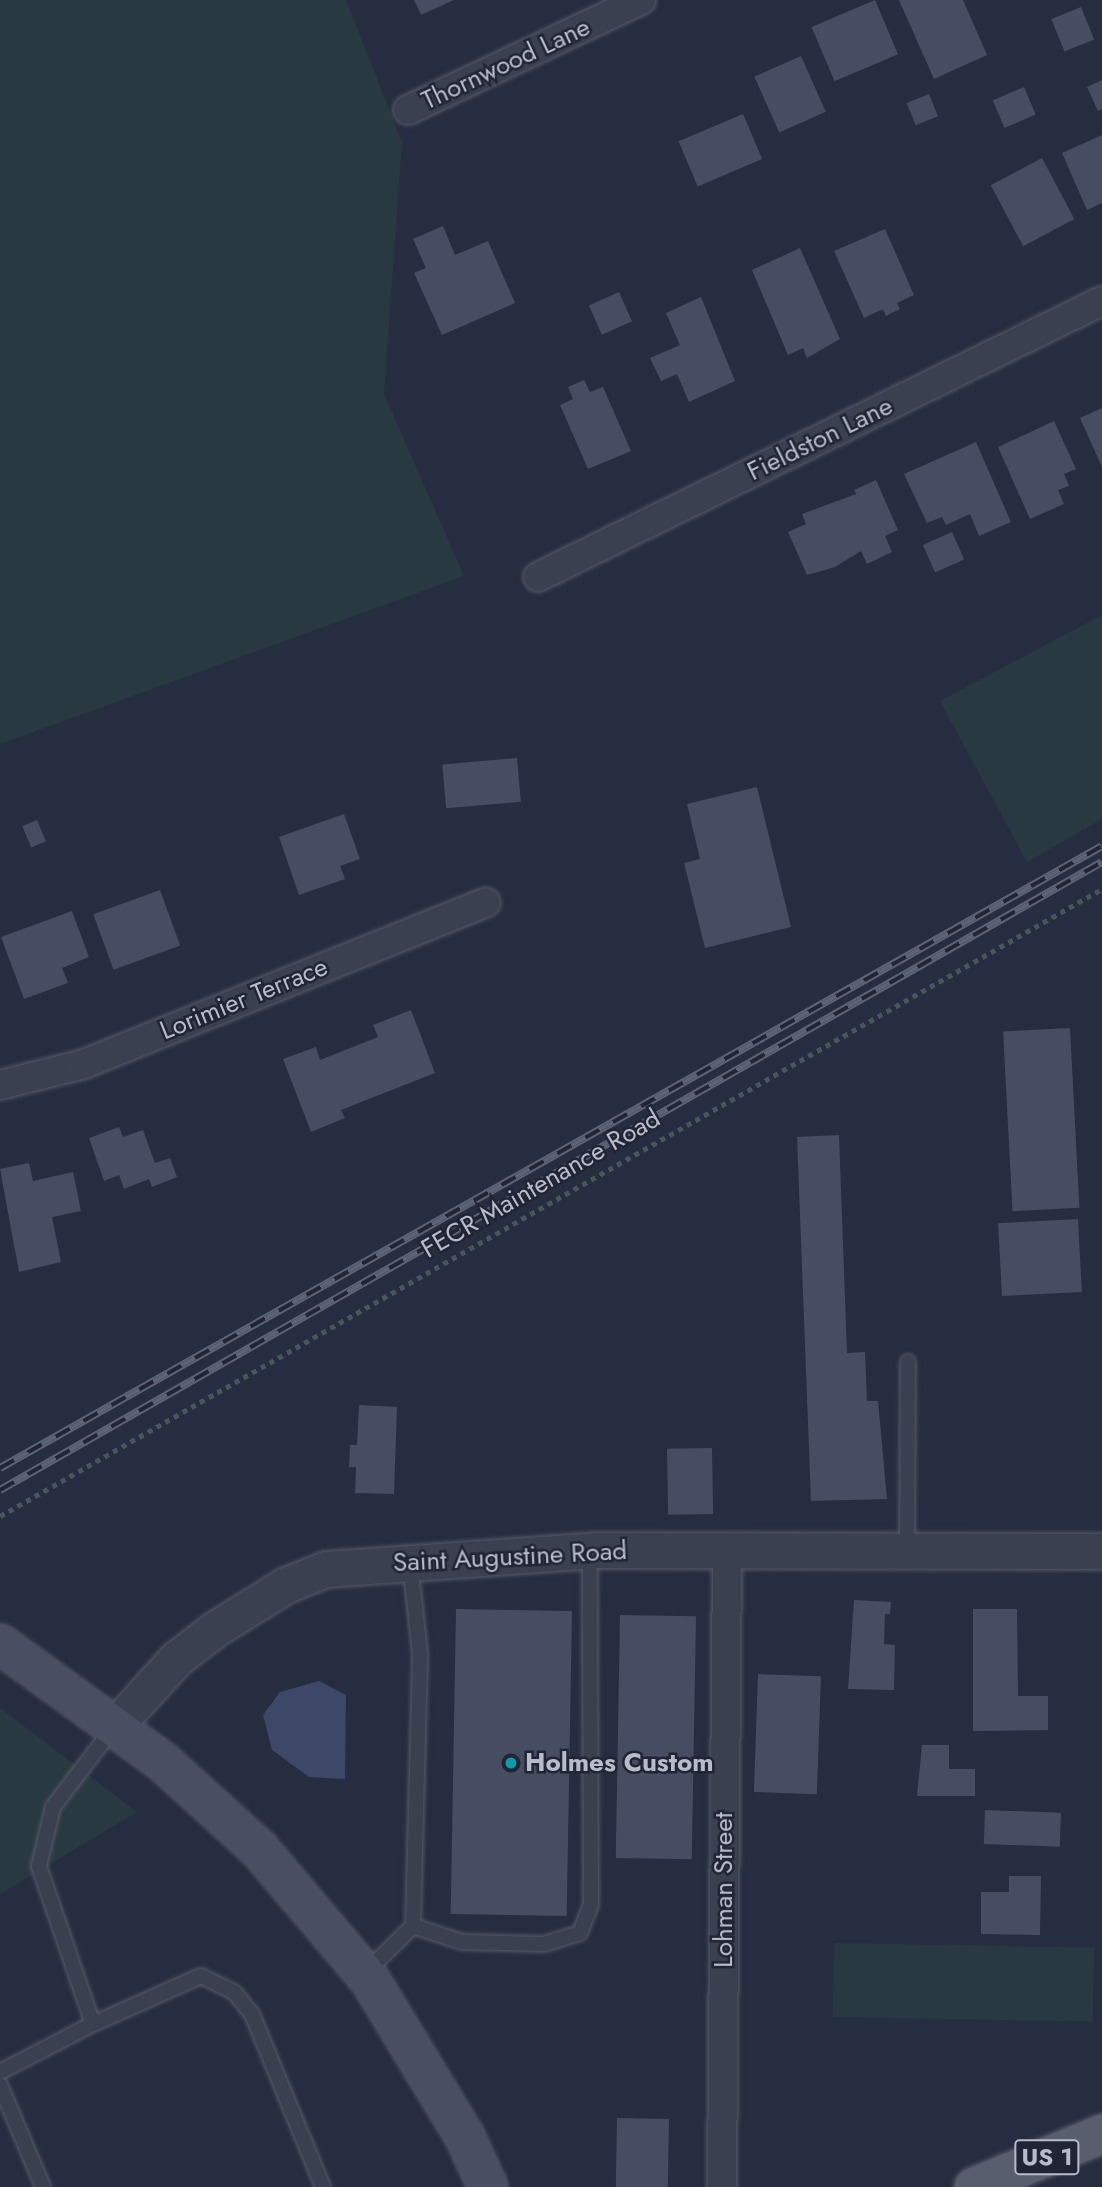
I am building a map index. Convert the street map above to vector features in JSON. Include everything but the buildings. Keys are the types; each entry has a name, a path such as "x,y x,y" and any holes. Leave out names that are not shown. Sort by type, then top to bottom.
{"main road":[{"path":"0,1644 163,1762 259,1849 364,1973 465,2137 488,2187"},
{"name":"US 1","path":"974,2187 1102,2134"}],"street":[{"name":"Thornwood Lane","path":"408,110 641,0"},
{"name":"Fieldston Lane","path":"538,577 1102,302"},
{"name":"Lorimier Terrace","path":"0,1085 83,1063 485,902"},
{"name":"Saint Augustine Road","path":"115,1726 176,1659 215,1629 286,1585 326,1569 410,1560 590,1551 1102,1551"},
{"name":"Lohman Street","path":"722,2187 727,1552"}],"lane":[{"path":"907,1552 908,1362"},
{"path":"413,1926 462,1942 544,1944 580,1933 591,1905 590,1551"},
{"path":"364,1973 413,1926 421,1653 410,1560"},
{"path":"93,2024 39,1866 53,1807 115,1726"},
{"path":"0,2072 93,2024 201,1976 234,1992 252,2014 323,2187"},
{"path":"0,2085 42,2187"}],"path":[{"name":"FECR Maintenance Road","path":"0,1516 1102,889"}],"shaded area":[{"path":"0,0 346,0 402,142 384,394 464,576 0,744"},
{"path":"1102,615 1102,819 1027,862 940,701"},
{"path":"0,1708 137,1812 0,1894"},
{"path":"834,1943 1094,1948 1093,2022 833,2017"}],"water":[{"path":"319,1681 346,1695 345,1779 309,1777 272,1750 263,1715 280,1692"}],"railway":[{"path":"0,1468 1102,846"},
{"path":"0,1490 1102,862"}],"place":[{"name":"Holmes Custom","path":"511,1763"}]}
